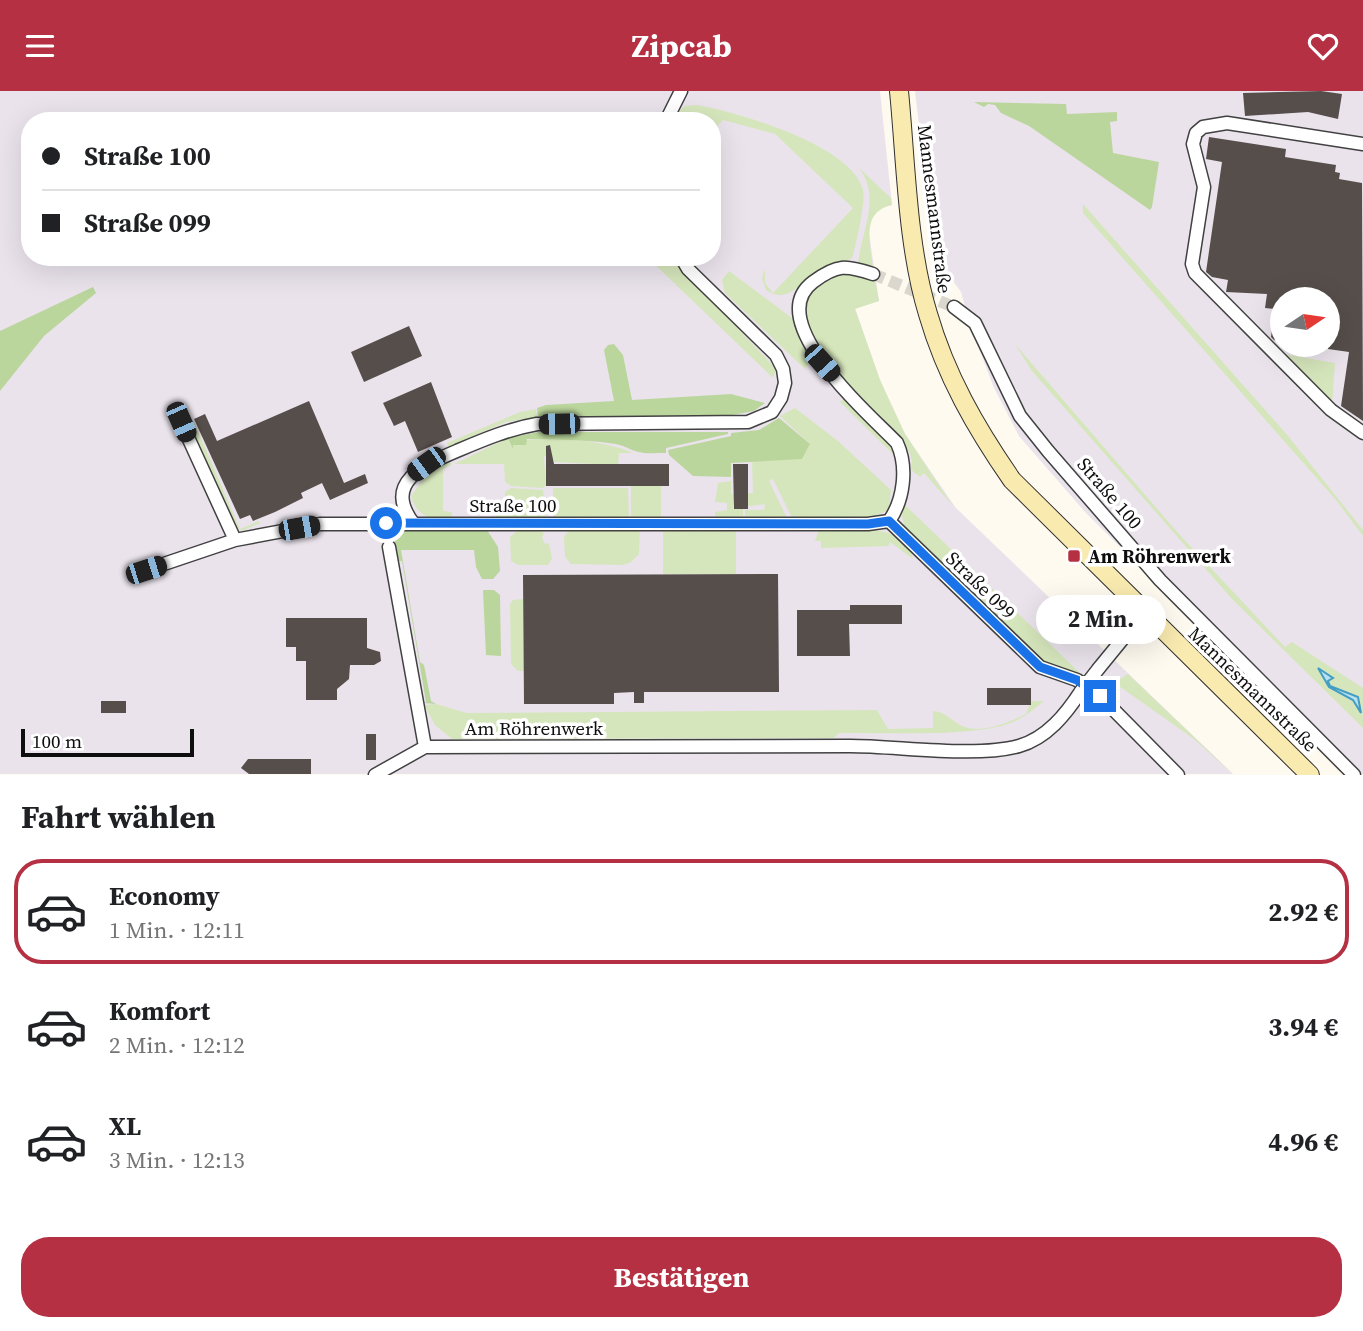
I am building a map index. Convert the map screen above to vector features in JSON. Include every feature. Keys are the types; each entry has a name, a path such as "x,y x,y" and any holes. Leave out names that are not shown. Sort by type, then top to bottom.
{"main road":[{"name":"Mannesmannstraße","path":"899,91 916,247 927,312 950,376 977,429 1012,480 1310,775"}],"street":[{"path":"670,112 681,91"},
{"path":"1363,144 1227,123 1203,127 1193,144 1204,187 1192,264 1195,273 1331,410 1363,433"},
{"path":"873,274 849,265 832,269 806,287 800,305 807,344 897,443 904,456 903,482 889,521"},
{"path":"414,524 402,503 402,492 413,473 426,464 506,430 537,424 748,422 772,412 781,398 785,383 776,355 686,266"},
{"name":"Straße 100","path":"954,307 975,323 1020,416 1048,451 1160,580 1354,775"},
{"path":"181,422 235,540"},
{"name":"Straße 100","path":"146,570 235,540 320,524 868,524 889,521"},
{"name":"Straße 099","path":"889,521 1040,667 1077,680 1100,696 1178,775"},
{"path":"389,547 425,747"},
{"name":"Am Röhrenwerk","path":"375,775 425,747 882,746 991,752 1022,745 1039,736 1068,710 1098,668 1144,613"}],"shaded area":[{"path":"0,91 880,91 892,205 879,208 871,217 869,233 879,301 855,308 880,380 905,434 956,508 1233,774 0,774"},
{"path":"915,91 1363,91 1363,774 1348,774 1086,513 1019,436 994,388 970,325 961,292 934,255"}],"green space":[{"path":"974,102 1066,104 1067,114 1117,112 1117,121 1110,122 1113,153 1159,162 1152,207 1150,210 1029,126 1001,113 995,105 988,104 984,107"},
{"path":"697,105 764,123 816,145 838,159 854,174 864,195 852,258 825,266 790,293 775,294 766,290 762,278 765,269 765,283 773,293 853,208 775,134 723,120 721,122 721,112 679,112 684,106"},
{"path":"859,168 891,198 892,205 882,209 872,221 870,238 873,268 858,264 870,203 866,179"},
{"path":"1083,204 1289,437 1363,530 1363,536 1336,500 1083,213"},
{"path":"656,266 680,266 776,369 773,378"},
{"path":"729,271 792,318 800,342 812,359 805,369 725,293 722,280"},
{"path":"839,273 858,274 875,280 879,301 855,309 880,380 905,434 952,505 924,473 920,477 911,470 912,460 908,449 850,386 828,359 812,333 805,308 813,288"},
{"path":"93,287 96,293 44,336 0,391 0,331"},
{"path":"1014,343 1178,533 1285,647 1292,642 1363,688 1363,728 1232,599 1032,371"},
{"path":"614,344 623,355 632,400 731,394 765,403 754,411 727,416 538,416 537,408 546,405 614,401 604,350 608,345"},
{"path":"1287,357 1335,363 1332,405"},
{"path":"846,396 892,445 899,460 840,402"},
{"path":"795,408 838,441 891,490 889,510 871,518 792,518 773,479 769,481 787,518 745,518 745,510 764,510 765,504 743,507 743,503 733,503 733,509 743,509 743,518 715,518 715,512 727,510 727,503 715,502 718,483 731,481 731,494 753,493 752,463 755,460 802,458 810,444 780,416"},
{"path":"536,409 537,417 506,422 448,447 447,443 520,412"},
{"path":"779,418 810,444 802,459 731,463 731,477 693,476 669,455 668,450 731,436 731,433 759,430"},
{"path":"194,422 240,529 259,521 260,523 242,531 234,526 194,435 191,424"},
{"path":"539,432 728,434 666,448 666,453 639,452 605,442 548,439 527,439 526,445 513,445 513,449 508,438"},
{"path":"508,438 512,446 536,439 572,439 608,445 633,453 619,453 618,464 611,465 554,462 553,457 544,456 546,485 543,488 511,486 505,482 504,464 454,464"},
{"path":"450,461 451,465 443,469 443,511 452,512 452,517 438,519 426,516 417,509 411,496 431,469"},
{"path":"631,486 661,486 661,519 631,519"},
{"path":"511,488 543,490 546,519 496,518 495,511 505,511 505,492"},
{"path":"553,488 628,488 629,519 553,519"},
{"path":"903,503 1107,699 1041,661 906,531 901,513"},
{"path":"859,528 887,533 899,538 908,547 913,559 890,542 889,546 821,548 821,541 815,541 819,529"},
{"path":"571,529 640,529 639,554 630,563 622,565 571,564 565,557 564,536"},
{"path":"663,529 736,529 736,574 663,574"},
{"path":"393,530 487,530 498,547 500,571 493,579 482,579 476,567 474,550 401,550 420,662 424,665 431,701 436,704 424,703 426,702 402,561 399,561"},
{"path":"518,530 539,530 544,533 542,538 545,544 549,543 552,559 548,565 518,565 511,561 510,537"},
{"path":"483,590 494,590 500,595 501,656 486,655"},
{"path":"523,599 524,671 518,671 511,664 510,604 513,600"},
{"path":"1128,674 1233,774 1194,739 1106,677 1120,679"},
{"path":"1031,701 1044,701 1022,718 997,727 976,730 953,732 839,733 834,738 452,739 435,725 424,705 436,704 467,713 877,710 888,729 933,728 933,711 965,727 982,729 1026,714"}],"water":[{"path":"1318,668 1333,678 1328,681 1330,686 1358,697 1361,713 1353,700 1329,687"}],"building":[{"path":"1321,91 1342,94 1338,119 1308,112 1245,116 1243,93"},
{"path":"1209,137 1286,149 1285,157 1336,165 1335,172 1340,173 1339,179 1362,183 1363,421 1341,406 1349,352 1340,351 1340,287 1270,287 1270,308 1265,308 1267,294 1226,292 1228,280 1212,277 1206,272 1222,162 1206,159"},
{"path":"409,326 422,356 364,382 351,352"},
{"path":"431,382 452,437 418,452 405,421 394,426 383,403"},
{"path":"309,401 344,483 365,474 368,483 330,500 322,483 301,493 303,498 275,512 253,521 250,515 240,519 194,419 205,414 217,441"},
{"path":"550,445 554,464 669,464 669,486 546,486 546,446"},
{"path":"733,464 748,464 748,509 734,509"},
{"path":"778,574 779,692 644,692 644,703 634,703 634,692 614,693 614,704 524,704 523,575"},
{"path":"850,605 902,605 902,624 849,624 850,656 797,656 797,610 850,610"},
{"path":"286,618 367,618 367,648 380,652 381,661 374,665 350,665 349,679 337,689 337,700 306,700 306,661 296,661 296,647 286,647"},
{"path":"987,688 1031,688 1031,705 987,705"},
{"path":"101,701 126,701 126,713 101,713"},
{"path":"366,734 376,734 376,760 366,760"},
{"path":"248,759 311,759 311,774 249,774 241,768"}],"tunnel":[{"path":"873,274 954,307"}],"place":[{"name":"Am Röhrenwerk","path":"1074,556"}],"route":[{"path":"386,523 879,524 889,521 1040,667 1077,680 1100,696"}]}
